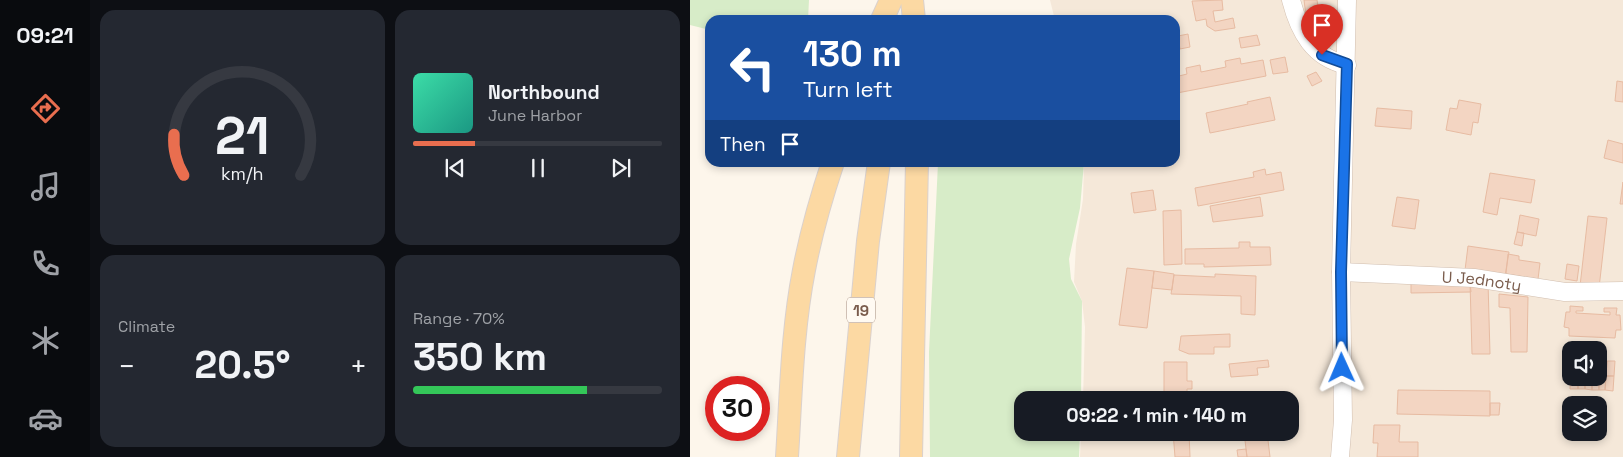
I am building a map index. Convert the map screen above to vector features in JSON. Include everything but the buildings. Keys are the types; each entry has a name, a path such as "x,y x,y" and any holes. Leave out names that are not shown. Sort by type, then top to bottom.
{"main road":[{"path":"884,15 891,0"},
{"path":"900,15 902,0"},
{"path":"912,0 914,15"},
{"path":"786,457 795,331 803,272 820,200 831,167"},
{"name":"19","path":"848,457 868,242 878,167"},
{"path":"911,457 917,167"}],"street":[{"path":"1291,0 1298,24 1313,47 1329,60 1347,64"},
{"path":"1340,457 1343,420 1341,272 1347,0"},
{"name":"U Jednoty","path":"1341,272 1474,278 1565,292 1623,291"}],"shaded area":[{"path":"1050,0 1623,0 1623,457 1080,457 1081,441 1299,441 1299,391 1083,391 1085,327 1082,301 1074,282 1076,244 1083,199 1084,167 1180,167 1180,15 1054,15"}],"green space":[{"path":"690,0 809,0 808,15 705,15 705,29 690,25"},
{"path":"938,167 1084,167 1080,208 1069,259 1071,279 1082,301 1081,391 1014,391 1014,441 1080,441 1079,457 930,457 929,352"}],"route":[{"path":"1322,55 1329,60 1347,64 1341,272 1342,368"}]}
